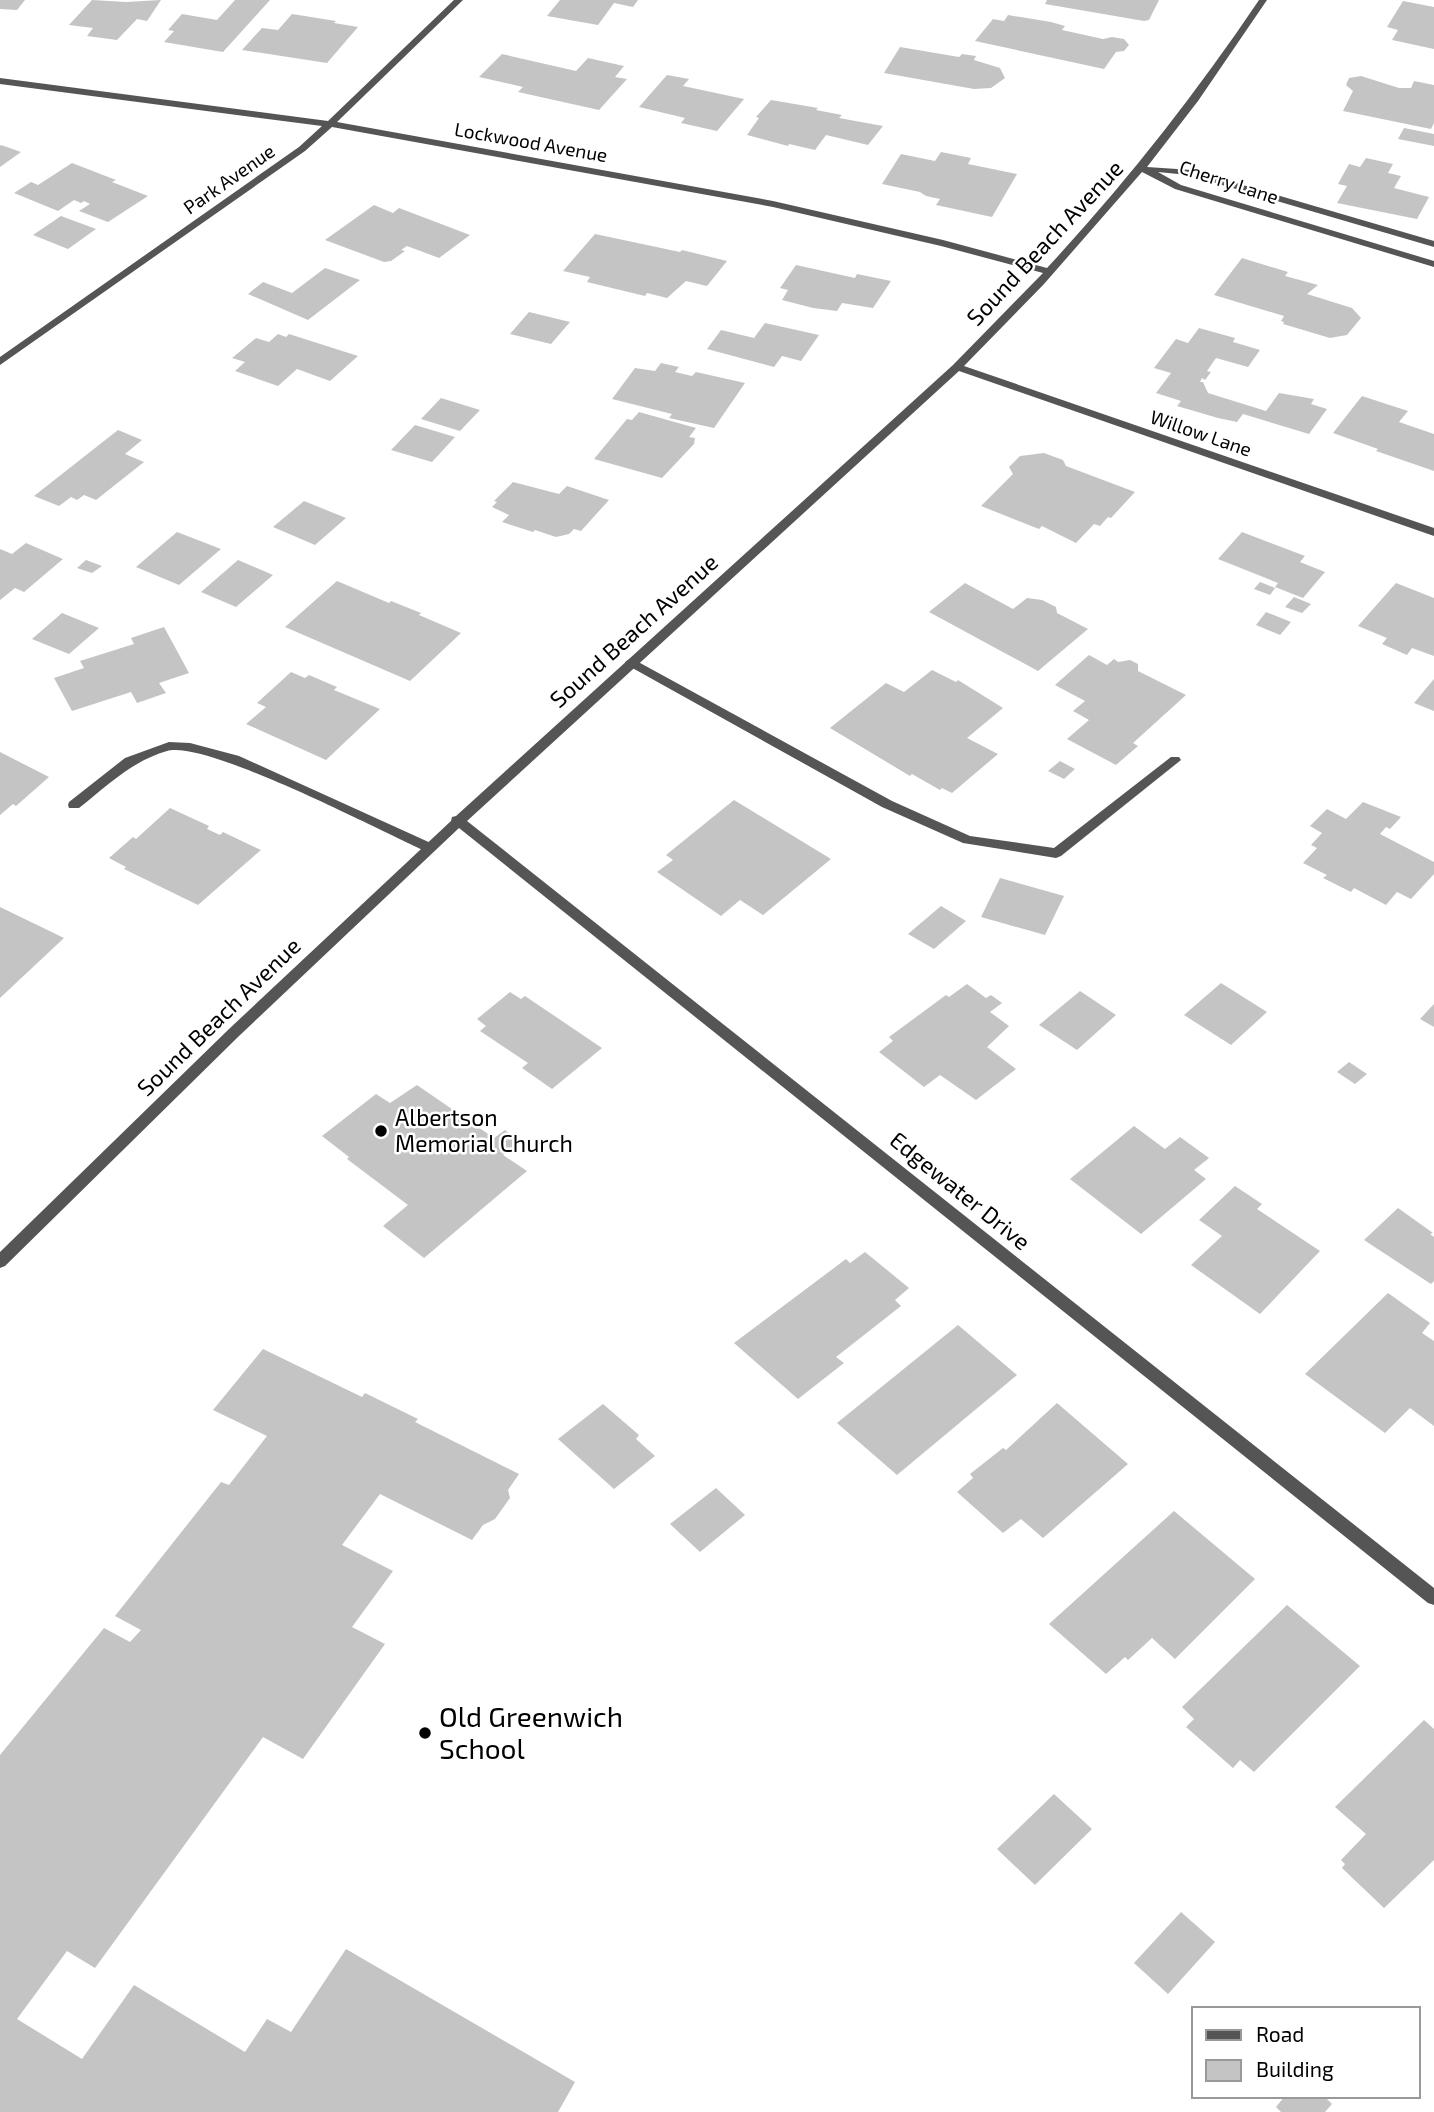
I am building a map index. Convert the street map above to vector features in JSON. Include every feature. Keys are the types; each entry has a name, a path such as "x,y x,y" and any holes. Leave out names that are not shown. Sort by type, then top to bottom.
{"street":[{"name":"Park Avenue","path":"0,362 302,149 459,0"},
{"name":"Sound Beach Avenue","path":"0,1262 133,1129 428,847 957,367 1019,307 1142,168 1263,0"},
{"name":"Lockwood Avenue","path":"0,81 331,124 773,204 943,243 1049,272"},
{"name":"Cherry Lane","path":"1142,168 1189,172 1434,244"},
{"name":"Cherry Lane","path":"1142,168 1178,187 1434,264"},
{"name":"Willow Lane","path":"957,367 1434,532"},
{"path":"631,662 887,804 968,840 1056,853 1175,760"},
{"path":"74,805 129,761 160,748 190,747 235,759 428,847"},
{"name":"Edgewater Drive","path":"457,820 1434,1598"}],"building":[{"path":"0,0 25,0 17,10 0,9"},
{"path":"92,0 161,0 147,21 137,19 117,40 87,36 93,28 69,25"},
{"path":"235,0 270,0 223,52 164,42 174,31 168,30 182,14 217,20"},
{"path":"560,0 638,0 633,7 614,3 598,25 547,16"},
{"path":"1047,0 1159,0 1149,20 1144,21 1045,4"},
{"path":"1403,1 1434,7 1434,49 1392,40 1398,30 1387,27"},
{"path":"292,14 358,27 327,63 242,50 262,28 278,30"},
{"path":"1008,15 1051,22 1065,26 1062,30 1103,39 1124,39 1129,45 1124,51 1116,52 1104,69 975,41 993,19 1004,21"},
{"path":"900,47 959,57 962,54 976,56 974,60 1000,68 1005,78 991,88 974,89 884,73"},
{"path":"502,54 576,71 588,58 624,66 615,77 627,79 599,110 518,92 523,87 479,77"},
{"path":"667,75 689,79 683,86 744,99 717,131 681,123 685,118 639,107"},
{"path":"1361,76 1399,88 1411,88 1414,81 1434,85 1434,123 1431,129 1343,111 1353,91 1346,85 1349,78"},
{"path":"771,100 818,108 816,110 842,115 839,118 883,126 868,145 826,135 815,150 747,135 759,118 756,117"},
{"path":"1404,128 1434,134 1434,146 1398,139"},
{"path":"0,146 21,152 0,167"},
{"path":"941,152 971,158 968,164 1017,174 992,217 936,205 940,199 882,184 901,154 935,161"},
{"path":"1366,158 1393,164 1388,173 1401,176 1394,188 1429,197 1417,219 1337,203 1347,186 1338,184 1349,164 1360,167"},
{"path":"72,163 148,196 108,222 79,211 90,204 84,201 81,203 74,200 58,211 14,193 31,182 38,185"},
{"path":"374,205 393,213 399,208 470,235 439,258 407,246 401,250 405,251 391,261 384,262 325,240"},
{"path":"61,216 96,229 68,249 33,235"},
{"path":"595,234 727,261 707,286 686,281 667,298 647,293 645,296 587,282 590,277 563,271"},
{"path":"1242,258 1288,272 1285,276 1318,285 1307,294 1352,308 1361,318 1347,335 1330,338 1283,324 1281,321 1284,316 1214,295"},
{"path":"796,265 855,278 857,274 891,281 873,308 842,303 837,311 813,308 782,300 788,290 780,288"},
{"path":"325,268 360,280 308,320 248,294 263,282 292,293"},
{"path":"529,312 570,322 551,344 510,334"},
{"path":"765,323 819,335 801,361 782,356 774,367 707,349 721,330 754,338"},
{"path":"1199,328 1235,338 1233,342 1260,350 1248,367 1216,358 1207,371 1211,372 1200,382 1203,382 1208,393 1266,411 1279,393 1314,399 1311,404 1327,409 1309,434 1243,414 1237,422 1218,418 1177,406 1181,401 1156,393 1171,373 1154,368 1176,339 1188,343"},
{"path":"278,334 286,337 289,334 358,356 330,381 297,369 278,386 235,371 245,362 232,358 256,338 269,342"},
{"path":"661,363 679,367 675,372 692,376 696,372 745,383 714,428 669,418 672,414 612,399 635,368 655,371"},
{"path":"1362,396 1408,411 1399,422 1434,434 1434,471 1333,433"},
{"path":"441,398 480,410 460,431 421,419"},
{"path":"639,412 696,428 689,437 695,438 694,444 662,478 594,459 627,419 632,420"},
{"path":"415,425 455,437 432,462 391,450"},
{"path":"118,430 142,440 125,454 144,462 96,500 84,495 77,500 71,497 59,506 34,496"},
{"path":"1044,453 1063,460 1066,466 1135,492 1111,518 1108,517 1100,526 1094,524 1076,543 1042,526 1039,529 981,506 1013,474 1009,467 1020,456"},
{"path":"513,482 559,494 567,486 609,500 581,531 574,529 569,534 556,537 502,522 509,515 492,507 497,502 494,501"},
{"path":"304,501 346,518 315,545 273,527"},
{"path":"177,532 221,549 179,585 136,567"},
{"path":"1242,532 1305,556 1300,562 1325,572 1303,598 1275,587 1278,583 1218,559"},
{"path":"26,543 63,559 24,592 15,588 0,600 0,549 12,554"},
{"path":"86,560 102,566 92,573 77,568"},
{"path":"238,560 273,575 236,607 201,592"},
{"path":"337,581 421,613 419,615 461,633 410,681 285,627"},
{"path":"1260,582 1275,588 1270,595 1254,589"},
{"path":"965,583 1013,609 1027,598 1042,600 1056,607 1057,613 1088,629 1038,671 929,612"},
{"path":"1396,583 1434,598 1434,656 1412,648 1407,655 1382,644 1387,638 1358,626"},
{"path":"1294,597 1311,604 1302,613 1285,607"},
{"path":"1266,612 1291,622 1280,635 1256,625"},
{"path":"62,613 99,628 69,654 32,639"},
{"path":"164,627 189,673 159,683 166,693 137,703 131,692 72,711 54,678 84,668 80,661 134,644 131,638"},
{"path":"1089,655 1107,665 1114,659 1118,662 1130,660 1138,664 1138,671 1186,695 1133,743 1138,746 1116,765 1067,739 1089,720 1073,711 1085,701 1055,685"},
{"path":"932,670 956,682 958,680 1003,708 967,738 998,754 952,793 942,788 940,790 912,774 910,776 830,728 886,683 904,692"},
{"path":"291,672 305,678 309,675 337,687 334,690 380,709 326,760 246,724 266,707 257,703"},
{"path":"1434,679 1434,711 1414,703"},
{"path":"0,752 49,777 16,806 13,804 0,815"},
{"path":"1060,761 1075,769 1064,779 1048,771"},
{"path":"734,800 831,859 763,915 740,900 721,916 657,872 673,860 666,855"},
{"path":"1363,802 1401,817 1390,829 1386,827 1380,834 1434,862 1434,874 1411,899 1397,892 1386,905 1354,888 1351,892 1323,878 1327,875 1303,863 1317,848 1311,845 1322,833 1310,826 1327,809 1346,819"},
{"path":"170,808 209,826 207,829 220,835 223,832 261,850 198,905 124,869 126,867 109,858 133,837 136,839"},
{"path":"1000,878 1064,896 1045,935 981,917"},
{"path":"941,906 966,921 934,949 908,934"},
{"path":"0,907 64,938 0,998"},
{"path":"1221,983 1267,1012 1231,1045 1184,1015"},
{"path":"967,984 986,998 991,995 1002,1003 990,1012 1009,1026 987,1047 1016,1069 976,1100 940,1075 924,1087 879,1052 893,1041 889,1037 946,995 949,997"},
{"path":"1080,991 1116,1015 1077,1050 1039,1025"},
{"path":"510,992 521,999 525,996 602,1048 552,1089 522,1068 528,1063 480,1031 486,1026 477,1019"},
{"path":"1434,1004 1434,1027 1420,1019"},
{"path":"1349,1062 1367,1074 1355,1084 1337,1072"},
{"path":"417,1085 494,1138 505,1130 520,1141 503,1155 527,1171 424,1258 383,1226 408,1205 347,1159 349,1157 322,1136 376,1094 390,1103"},
{"path":"1134,1126 1165,1149 1180,1137 1209,1158 1194,1170 1206,1179 1141,1234 1070,1179"},
{"path":"1235,1186 1262,1204 1257,1209 1320,1251 1260,1314 1191,1265 1222,1236 1199,1220"},
{"path":"1398,1208 1433,1233 1430,1234 1434,1237 1434,1281 1431,1284 1364,1240"},
{"path":"865,1252 909,1288 895,1300 901,1306 836,1357 844,1363 798,1399 734,1343 846,1259 850,1263"},
{"path":"1388,1293 1430,1323 1422,1333 1434,1341 1434,1426 1410,1408 1385,1433 1305,1374"},
{"path":"958,1325 1017,1375 897,1475 837,1423"},
{"path":"263,1349 362,1397 365,1393 418,1419 415,1422 519,1474 508,1490 510,1498 495,1519 483,1525 472,1540 380,1494 342,1545 393,1571 352,1627 385,1644 303,1759 263,1737 95,1968 67,1951 17,2019 82,2059 134,1985 245,2052 267,2019 291,2032 346,1949 575,2082 558,2112 0,2112 0,1755 104,1628 130,1642 141,1630 115,1616 221,1482 229,1485 267,1436 213,1410"},
{"path":"1057,1403 1128,1464 1043,1538 1021,1519 1003,1533 957,1492 973,1478 970,1474 1003,1448 1006,1450"},
{"path":"603,1404 639,1435 636,1439 655,1456 614,1489 558,1439"},
{"path":"716,1488 745,1515 700,1552 670,1524"},
{"path":"1174,1511 1255,1579 1175,1659 1152,1638 1128,1660 1125,1657 1106,1674 1049,1624"},
{"path":"1287,1605 1360,1666 1254,1772 1240,1760 1233,1768 1186,1727 1194,1719 1182,1707"},
{"path":"1424,1720 1434,1729 1434,1860 1384,1908 1342,1868 1345,1864 1341,1860 1366,1834 1335,1807"},
{"path":"1054,1794 1092,1829 1035,1885 997,1849"},
{"path":"1181,1912 1215,1942 1168,1994 1134,1963"},
{"path":"1283,2098 1326,2098 1332,2104 1325,2112 1281,2112 1276,2107"}],"place":[{"name":"Albertson Memorial Church","path":"381,1131"},
{"name":"Old Greenwich School","path":"425,1733"}]}
